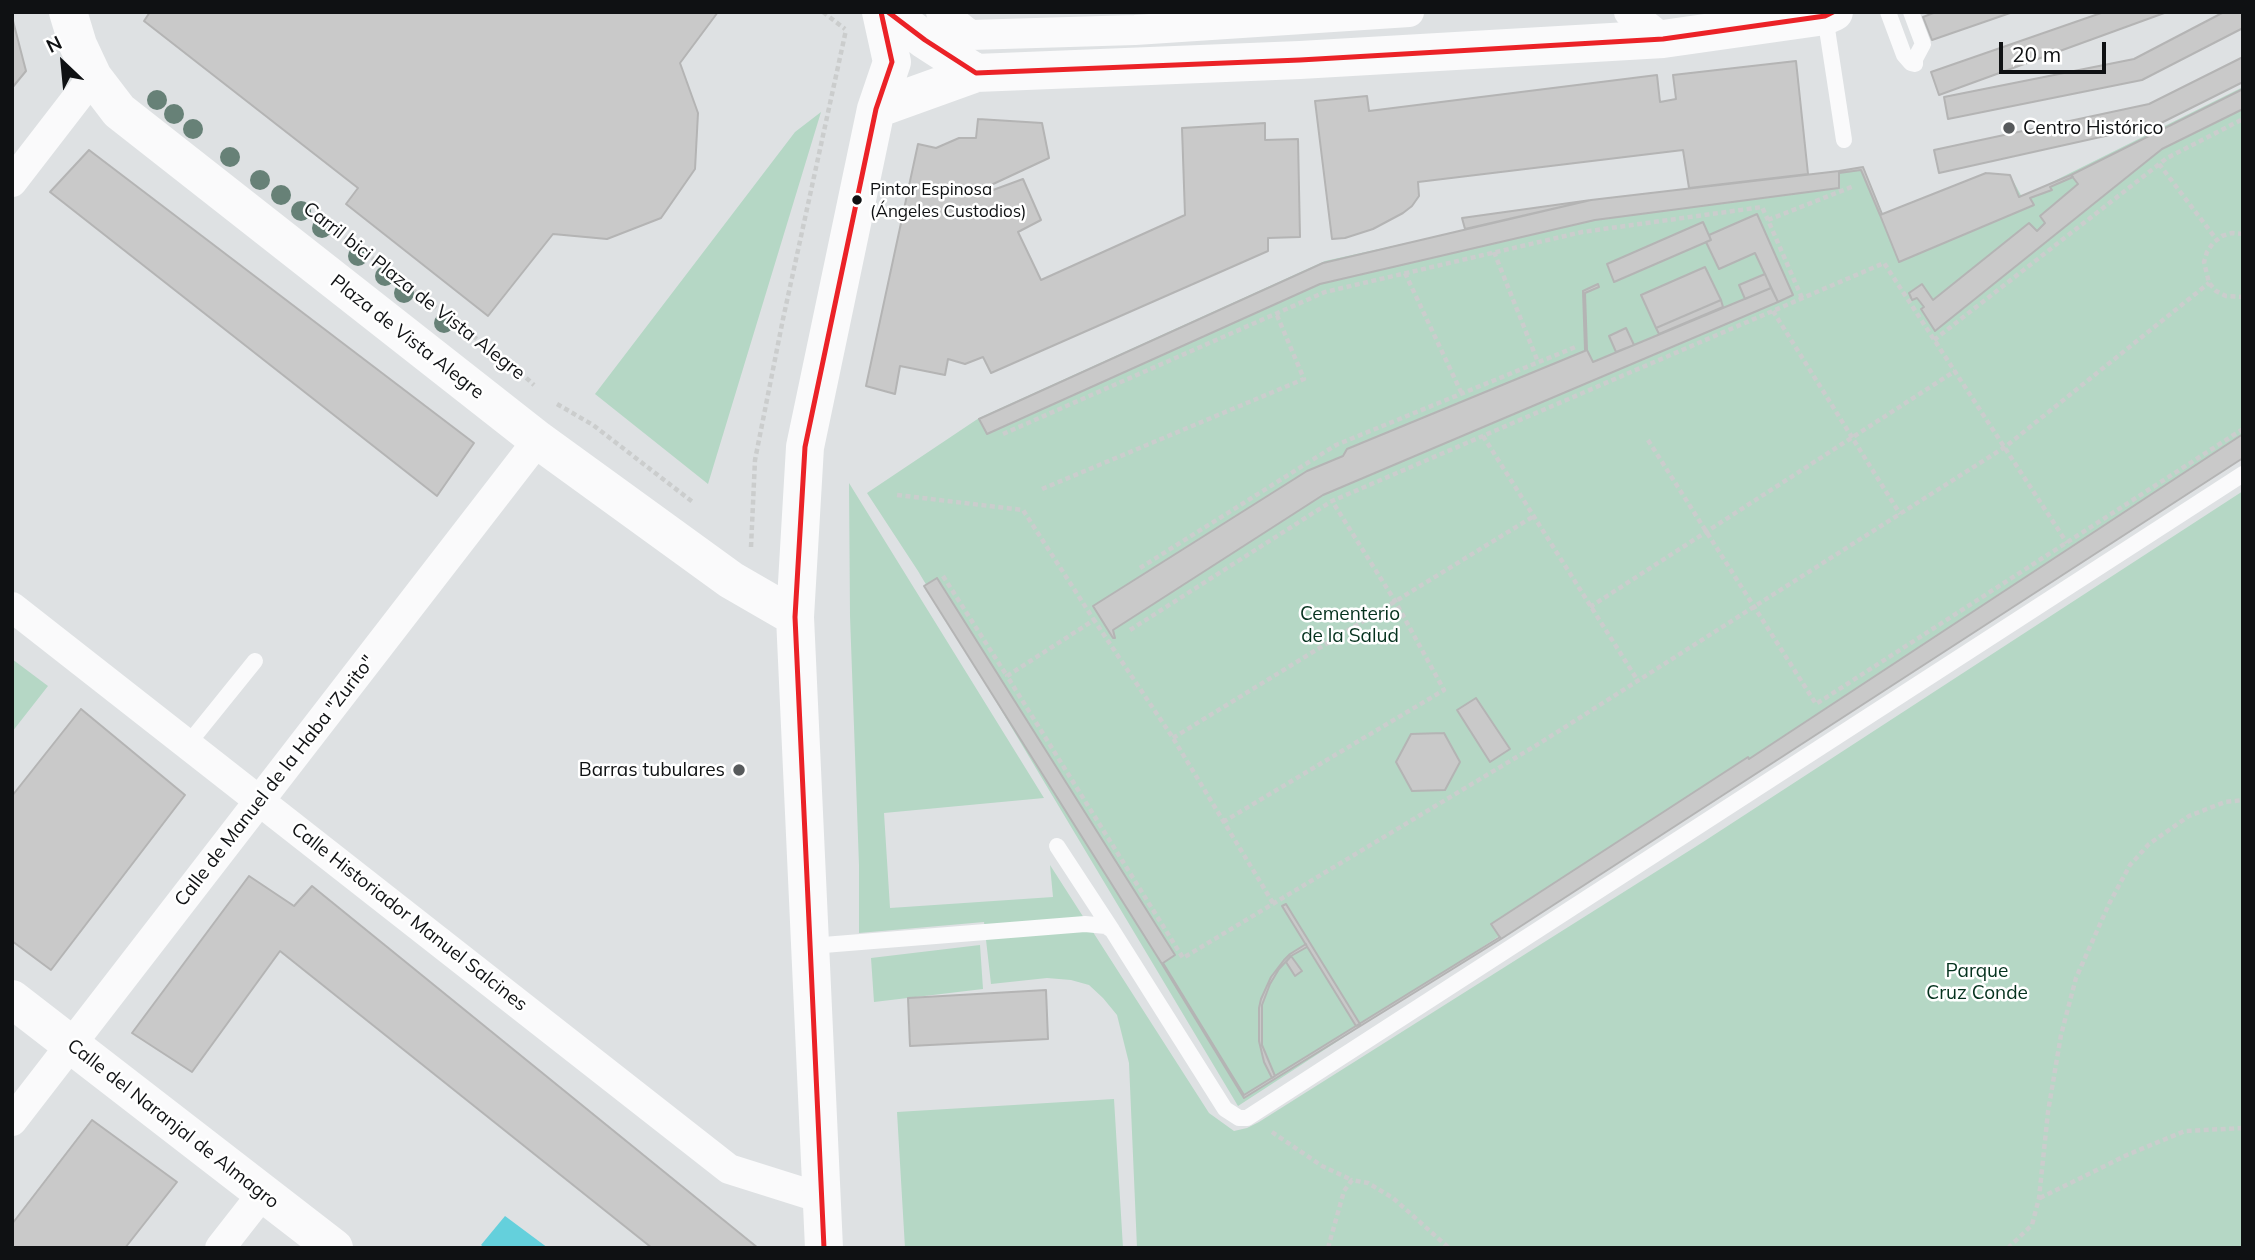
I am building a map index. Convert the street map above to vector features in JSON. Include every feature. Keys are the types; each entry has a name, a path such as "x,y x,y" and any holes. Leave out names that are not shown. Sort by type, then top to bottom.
{"street":[{"name":"Plaza de Vista Alegre","path":"68,12 78,45 93,78 119,111 538,440 731,580 795,617"},
{"path":"824,1248 795,617 805,447 876,109 892,62 881,12"},
{"path":"888,12 976,74"},
{"path":"941,12 970,35 1190,27 1409,12"},
{"path":"1629,12 1663,39"},
{"path":"876,109 976,74 1300,60 1663,39 1830,14"},
{"path":"12,182 93,78"},
{"name":"Calle de Manuel de la Haba \"Zurito\"","path":"12,1121 538,440"},
{"name":"Calle Historiador Manuel Salcines","path":"12,607 729,1169 821,1198"},
{"name":"Calle del Naranjal de Almagro","path":"12,999 334,1248"},
{"path":"220,1248 263,1193"}],"lane":[{"path":"1888,12 1904,55 1915,64 1923,44 1911,12"},
{"path":"1830,14 1844,140"},
{"path":"1056,846 1225,1109 1239,1118 1247,1118 2243,474"},
{"path":"188,744 255,661"},
{"path":"811,946 1085,924 1098,924 1112,930"}],"path":[{"path":"823,12 845,30"},
{"path":"1934,340 2159,164 2243,119"},
{"path":"2159,164 2217,240"},
{"path":"1768,220 1854,186"},
{"path":"1003,434 1325,292 1582,232 1762,207 1802,298"},
{"name":"Carril bici Plaza de Vista Alegre","path":"341,233 522,374 538,390"},
{"path":"2243,234 2232,233 2217,240 2207,252 2204,262 2209,283 2216,291 2225,296 2243,297"},
{"path":"1494,252 1538,362"},
{"path":"1130,630 1332,501 1884,263 2067,543"},
{"path":"1405,273 1462,394"},
{"path":"943,576 1183,958 1540,743 2005,447 2209,283"},
{"path":"1773,311 1900,514"},
{"path":"1042,489 1304,379 1276,313"},
{"path":"1140,568 1336,445 1578,346"},
{"path":"1590,607 1955,371"},
{"path":"546,397 593,425 697,505"},
{"path":"1648,440 1816,704 2243,429"},
{"path":"1483,436 1638,681"},
{"path":"897,495 1023,510 1173,738 1273,904"},
{"path":"1223,822 1444,691 1395,601 1332,501"},
{"path":"1173,738 1534,516"},
{"path":"1007,676 1094,620"},
{"path":"2008,1248 2032,1225 2039,1198 2048,1112 2062,1035 2076,978 2109,904 2130,865 2149,844 2189,816 2225,802 2243,800"},
{"path":"1264,1126 1322,1166 1352,1180 1368,1183 1393,1198 1449,1248"},
{"path":"2039,1198 2127,1155 2185,1131 2243,1128"},
{"path":"1328,1248 1344,1191 1352,1180"}],"green space":[{"name":"Cementerio de la Salud","path":"2243,87 2243,452 1238,1106 918,571 867,493 979,418 1325,261 1591,202 1864,169 1883,215 2011,177 2022,197"},
{"path":"821,112 708,484 595,394 795,132"},
{"name":"Parque Cruz Conde","path":"849,483 1044,798 884,813 890,908 1053,897 1050,865 1209,1113 1234,1131 1259,1122 1703,842 2243,491 2243,1248 1137,1248 1129,1063 1117,1015 1103,998 1089,985 1071,980 1047,978 991,984 984,922 859,933"},
{"path":"12,659 48,686 12,732"},
{"path":"980,945 983,989 874,1002 871,958"},
{"path":"1114,1099 1123,1248 905,1248 897,1112"}],"water":[{"path":"505,1216 548,1248 485,1248 481,1245"}],"building":[{"path":"150,12 718,12 680,63 698,113 695,169 661,218 607,239 553,234 488,316 346,204 358,188 144,21"},
{"path":"1936,12 2013,12 1932,40 1923,17"},
{"path":"2104,12 2167,12 1939,95 1931,72"},
{"path":"2224,12 2243,12 2243,28 2142,80 1948,119 1944,97 2134,59"},
{"path":"12,17 26,71 12,88"},
{"path":"2243,57 2243,82 2159,124 1939,173 1934,150 2149,104"},
{"path":"1796,61 1808,174 1689,188 1683,150 1418,182 1419,196 1403,213 1373,229 1345,238 1332,239 1315,101 1367,96 1369,111 1657,75 1660,102 1676,99 1673,75"},
{"path":"2243,89 2243,109 2162,149 1935,331 1921,309 1924,307 1917,298 1912,300 1909,293 1922,284 1933,300 2029,223 2037,231 2045,223 2040,216 2078,184 2071,175"},
{"path":"978,119 1042,123 1049,158 991,185 993,190 1023,179 1041,220 1018,232 1041,280 1185,215 1182,128 1265,123 1265,140 1298,139 1300,237 1268,238 1268,251 991,373 983,357 965,364 948,359 945,375 900,366 895,394 866,386 918,144 936,148 959,138 976,138"},
{"path":"89,150 474,443 437,496 50,192"},
{"path":"1863,167 1882,214 1880,215 1861,170 1839,173"},
{"path":"1839,171 1839,188 1595,220 1320,284 987,434 979,419 1323,263 1591,200"},
{"path":"1986,173 2010,175 2019,197 2071,175 2073,177 2050,187 2052,190 2030,198 2034,205 1899,262 1880,215"},
{"path":"1591,200 1465,229 1462,218"},
{"path":"1757,214 1793,295 1778,302 1755,253 1719,269 1706,242 1711,240 1709,235"},
{"path":"1703,222 1711,240 1614,282 1607,264"},
{"path":"1705,267 1721,300 1656,328 1641,295"},
{"path":"1765,274 1771,288 1745,299 1739,285"},
{"path":"1598,284 1599,287 1585,293 1585,350 1583,291"},
{"path":"1771,288 1778,302 1323,495 1113,630 1115,638 1093,606 1307,471 1343,456 1347,449 1587,350 1593,362"},
{"path":"1721,300 1723,307 1659,334 1656,328"},
{"path":"1626,328 1634,345 1616,352 1609,336"},
{"path":"2243,434 2243,458 1501,939 1491,924 1748,757 1749,759"},
{"path":"937,578 1175,955 1162,964 924,586"},
{"path":"1476,698 1510,749 1490,762 1457,710"},
{"path":"81,709 185,795 51,970 12,941 12,796"},
{"path":"1444,733 1460,762 1445,790 1412,791 1396,762 1411,734"},
{"path":"249,876 294,906 312,886 758,1248 652,1248 280,951 192,1072 132,1033"},
{"path":"1286,904 1360,1024 1356,1026 1282,906"},
{"path":"1500,937 1501,939 1244,1098 1162,964 1244,1095"},
{"path":"1306,944 1307,947 1291,956 1279,969 1262,1005 1262,1045 1275,1076 1272,1078 1264,1062 1259,1041 1261,999 1271,977 1284,960"},
{"path":"1291,956 1302,971 1295,976 1286,962"},
{"path":"1046,990 1048,1039 910,1046 908,998"},
{"path":"92,1120 177,1182 125,1248 12,1248 12,1224"}],"transit line":[{"path":"824,1248 795,617 805,447 876,109 892,62 881,12"},
{"path":"888,12 976,73 1300,60 1663,39 1825,16 1833,12"}],"place":[{"name":"Centro Histórico","path":"2009,128"},
{"name":"Pintor Espinosa (Ángeles Custodios)","path":"857,200"},
{"name":"Barras tubulares","path":"739,770"}]}
